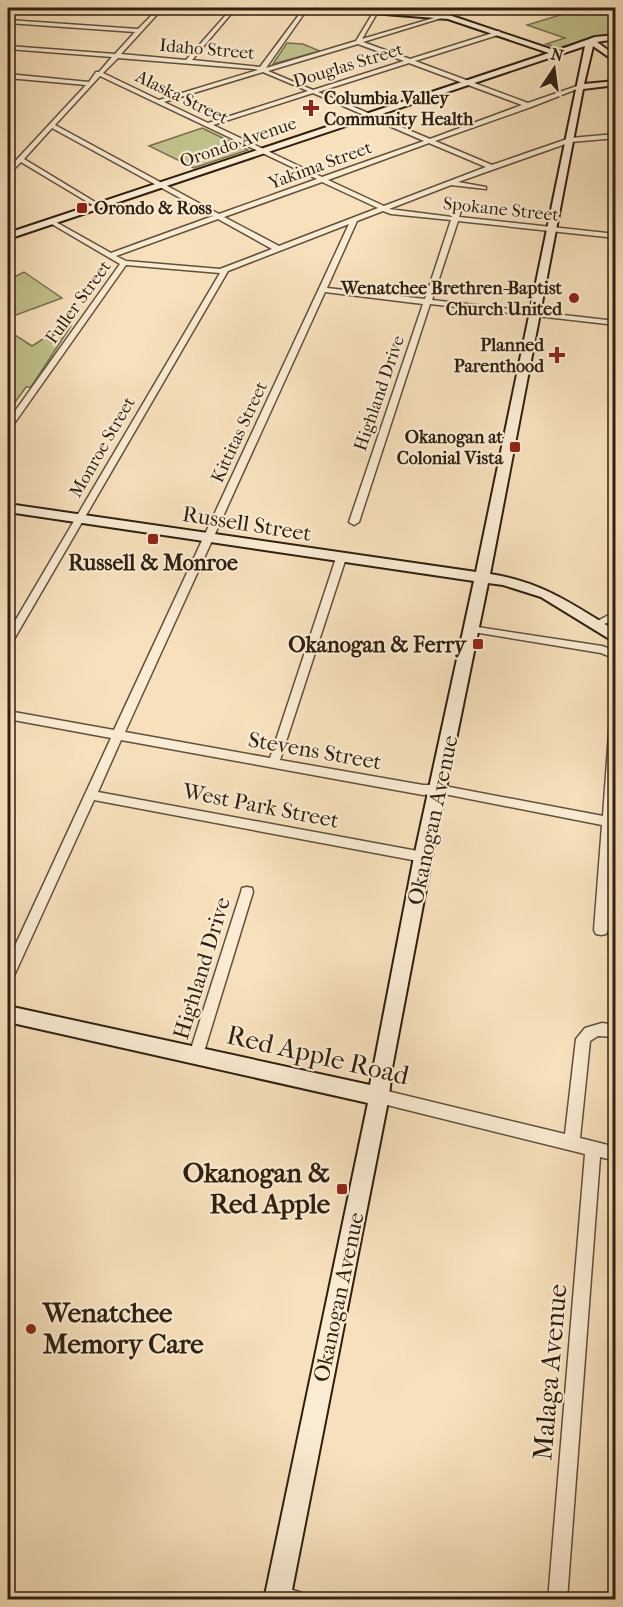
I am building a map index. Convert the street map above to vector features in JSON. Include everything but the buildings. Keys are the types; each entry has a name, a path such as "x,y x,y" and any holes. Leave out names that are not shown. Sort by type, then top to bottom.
{"street":[{"path":"8,16 18,8"},
{"path":"8,172 161,8"},
{"path":"188,61 234,8"},
{"path":"262,69 306,8"},
{"path":"312,8 376,10 445,17 556,53"},
{"path":"445,17 449,8"},
{"path":"157,102 472,8"},
{"path":"358,42 376,10"},
{"path":"8,21 138,31"},
{"name":"Douglas Street","path":"207,125 499,33"},
{"name":"Orondo Avenue","path":"8,236 591,41 615,37"},
{"path":"591,41 615,60"},
{"name":"Okanogan Avenue","path":"283,1598 423,857 439,789 536,314 586,53 591,41"},
{"path":"358,42 530,106"},
{"path":"576,46 586,53"},
{"name":"Idaho Street","path":"8,47 262,69 492,167"},
{"name":"Alaska Street","path":"98,73 383,209"},
{"path":"8,76 16,80 88,84"},
{"name":"Yakima Street","path":"109,256 579,87 615,83"},
{"path":"51,125 278,249"},
{"path":"124,264 214,272 225,270 492,167 570,141 615,136"},
{"path":"20,159 98,206"},
{"path":"450,183 484,188"},
{"name":"Highland Drive","path":"354,522 459,207"},
{"name":"Spokane Street","path":"383,209 401,213 615,236"},
{"name":"Kittitas Street","path":"8,974 354,220"},
{"name":"Fuller Street","path":"8,426 124,264 52,222"},
{"path":"124,264 138,245"},
{"name":"Monroe Street","path":"8,641 225,270"},
{"path":"323,290 615,323"},
{"name":"Russell Street","path":"8,508 482,578 526,586 546,594"},
{"path":"274,762 341,558"},
{"path":"477,600 505,590 546,594 615,638"},
{"path":"595,626 615,614"},
{"path":"471,629 602,650 615,655"},
{"name":"Stevens Street","path":"8,715 423,790 439,789 612,822"},
{"path":"601,930 612,822 615,719"},
{"name":"West Park Street","path":"91,795 423,857"},
{"name":"Highland Drive","path":"196,1055 247,892"},
{"name":"Red Apple Road","path":"8,1014 379,1096 615,1154"},
{"path":"572,1143 583,1039 588,1031 600,1028 615,1030"},
{"name":"Malaga Avenue","path":"557,1599 593,1149"}],"green space":[{"path":"590,8 615,10 615,35 558,48 546,44 565,38 527,25 570,12 585,13"},
{"path":"287,43 303,44 320,51 273,64"},
{"path":"202,128 248,150 194,168 149,146"},
{"path":"24,272 62,298 8,318 8,275 12,278"},
{"path":"65,325 71,326 31,387 26,387 8,412 8,335 12,333 32,346"}],"place":[{"name":"Columbia Valley Community Health","path":"311,108"},
{"name":"Orondo & Ross","path":"82,208"},
{"name":"Wenatchee Brethren-Baptist Church United","path":"574,298"},
{"name":"Planned Parenthood","path":"557,355"},
{"name":"Okanogan at Colonial Vista","path":"515,447"},
{"name":"Russell & Monroe","path":"153,539"},
{"name":"Okanogan & Ferry","path":"478,644"},
{"name":"Okanogan & Red Apple","path":"342,1189"},
{"name":"Wenatchee Memory Care","path":"31,1329"}]}
